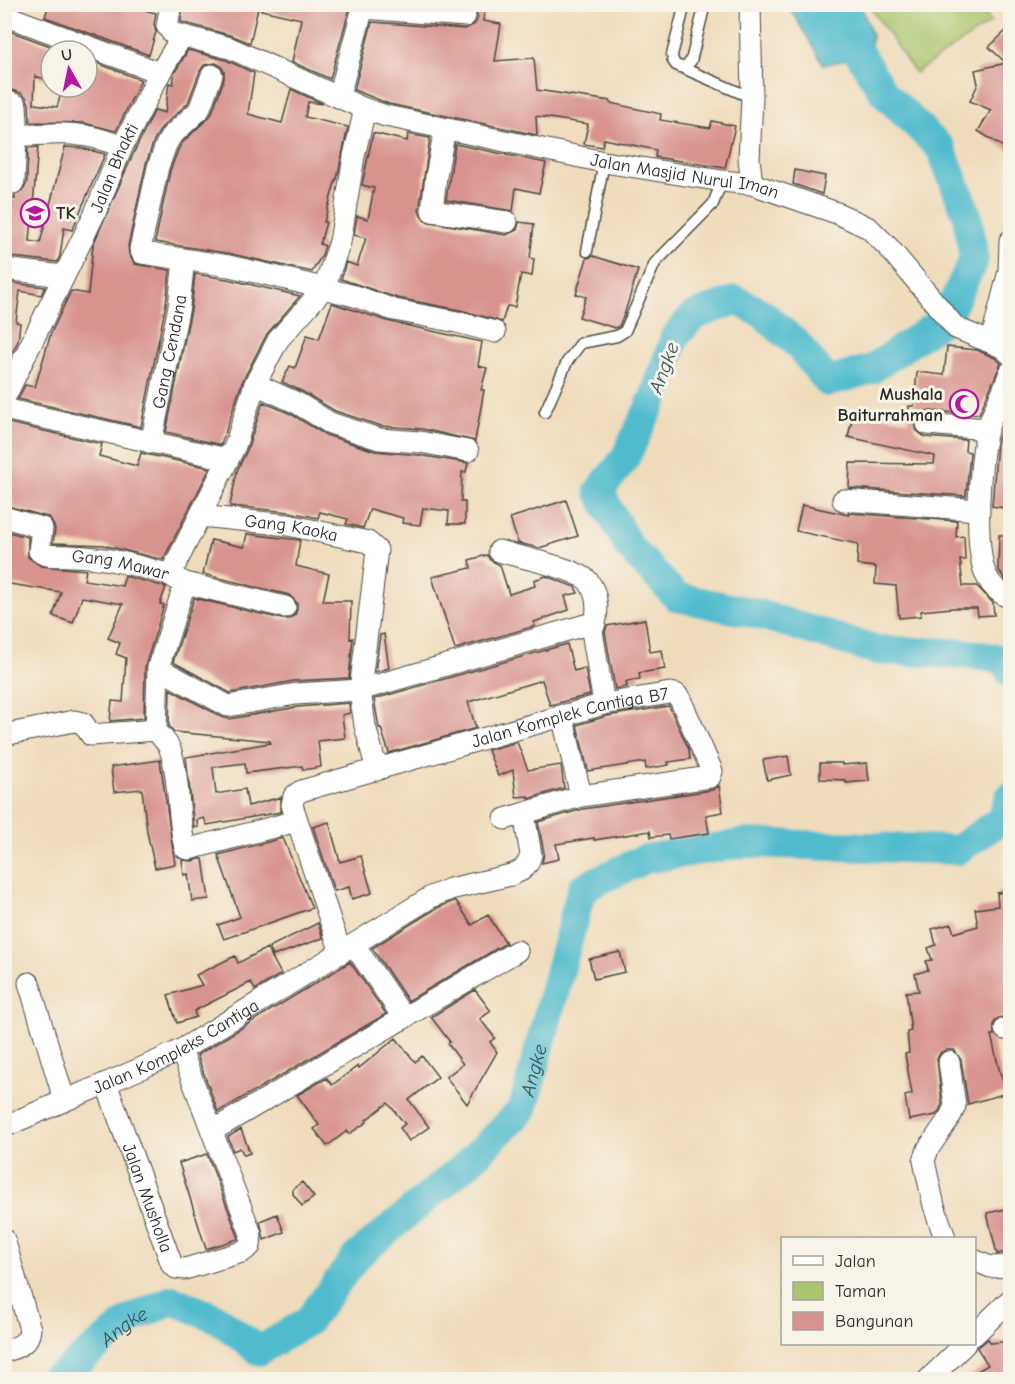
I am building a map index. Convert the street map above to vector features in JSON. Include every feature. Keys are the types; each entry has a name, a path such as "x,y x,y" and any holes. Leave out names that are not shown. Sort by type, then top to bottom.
{"street":[{"name":"Jalan Bhakti","path":"7,390 95,213 122,147 160,73 175,31 171,4"},
{"path":"750,4 752,98 749,159 752,184"},
{"path":"339,96 364,6 465,16"},
{"path":"4,15 160,73"},
{"name":"Jalan Masjid Nurul Iman","path":"175,31 230,48 365,109 386,116 604,162 752,184 837,213 869,228 889,248 956,328 991,342"},
{"path":"212,75 199,110 171,136 166,145 158,167 140,249 142,253 229,266 355,296 394,310 495,332"},
{"path":"4,100 14,103 17,107 14,181 4,184"},
{"path":"4,410 227,459 235,446 255,384 278,340 324,288 340,242 354,156 365,109"},
{"path":"445,129 432,211 507,222"},
{"path":"16,136 74,133 122,147"},
{"path":"1011,241 1008,271 991,342 1011,354"},
{"name":"Gang Cendana","path":"151,443 179,306 184,259"},
{"path":"4,269 63,276"},
{"path":"1011,372 987,429 983,451 979,510 982,561 986,576 994,587 1011,598"},
{"path":"255,384 297,403 330,423 379,439 420,442 468,451"},
{"path":"927,424 987,429"},
{"name":"Gang Mawar","path":"4,516 42,528 39,551 44,555 82,556 126,562 178,579 200,516 227,459"},
{"path":"843,500 979,510"},
{"name":"Gang Kaoka","path":"200,516 288,525 368,542 377,550 360,690"},
{"path":"499,551 575,572 588,582 596,598 597,618 592,631 604,704"},
{"path":"285,607 178,579 158,668 156,730 169,747 174,765 180,828 185,848 189,849 297,821 347,949 404,1018"},
{"path":"158,668 228,706 296,694 360,690 577,626 585,625 592,631"},
{"path":"360,690 365,726 377,770"},
{"name":"Jalan Komplek Cantiga B7","path":"297,821 292,805 294,796 301,791 604,704 670,693 676,694 712,771 710,777 581,796"},
{"path":"562,715 581,796"},
{"path":"4,735 74,721 83,723 91,735 156,730"},
{"name":"Jalan Kompleks Cantiga","path":"4,1127 181,1050 431,897 450,889 511,875 522,870 531,855 515,816 581,796"},
{"path":"181,1050 212,1131 517,951"},
{"path":"29,983 64,1100"},
{"path":"944,1237 934,1206 924,1161 928,1149 954,1112 949,1062"},
{"name":"Jalan Musholla","path":"106,1083 172,1265 180,1269 242,1252 250,1246 251,1234 212,1131"},
{"path":"4,1239 30,1329 27,1340 20,1346 4,1352"},
{"path":"976,1260 990,1267 1011,1266"},
{"path":"976,1334 1011,1300"},
{"path":"928,1380 964,1345"}],"lane":[{"path":"685,4 672,55 673,61 680,67 752,98"},
{"path":"680,67 686,66 691,61 705,4"},
{"path":"587,251 604,162"},
{"path":"545,412 567,362 581,343 617,336 625,331 655,263 713,204 722,181"}],"green space":[{"path":"881,4 998,5 985,13 991,22 915,73 872,10"}],"water":[{"path":"788,5 861,5 872,36 870,54 824,65"}],"building":[{"path":"49,4 146,4 144,10 156,13 154,24 156,32 149,55 45,17"},
{"path":"183,4 259,4 250,43 181,22"},
{"path":"262,4 351,4 330,79 292,62 301,19 261,10"},
{"path":"470,4 486,4 483,21 501,24 495,61 534,58 537,90 610,101 610,103 661,114 660,120 710,128 712,121 735,126 725,168 655,157 656,150 604,139 602,147 584,144 588,124 536,116 537,135 389,104 354,90 372,22 465,29 475,24 478,18 476,10"},
{"path":"1011,26 1011,152 978,131 991,110 970,101 978,84 975,70 1006,63 989,47"},
{"path":"4,29 39,42 39,77 35,76 34,104 57,107 59,99 99,99 99,64 141,80 116,131 84,123 30,122 29,104 26,97 21,93 4,88"},
{"path":"188,50 226,60 254,73 248,114 282,123 291,89 323,104 308,102 305,117 348,127 337,179 324,222 326,222 320,244 325,246 322,255 312,272 232,254 155,242 170,171 178,150 181,144 211,115 224,79 221,66 216,63 204,65 188,103 162,127 154,140 146,164 128,246 129,255 135,264 170,270 166,304 141,427 18,399 25,385 35,387 51,333 71,291 88,294 93,245 155,110 165,113 169,83 173,84 175,72"},
{"path":"373,133 407,141 408,134 430,138 419,210 425,221 506,235 517,230 519,222 534,224 530,258 534,259 532,276 521,274 515,307 507,306 502,322 460,310 397,298 341,279 346,262 357,266 366,238 354,235 357,216 368,219 374,188 362,185"},
{"path":"455,144 546,163 539,193 516,188 513,211 446,200"},
{"path":"38,147 30,241 40,243 65,147 105,154 72,230 64,228 57,262 4,256 4,197 15,199 15,195 24,189 27,182 28,148"},
{"path":"795,170 825,176 822,194 793,184"},
{"path":"593,256 638,270 625,312 619,326 615,328 579,317 586,297 576,294 587,258"},
{"path":"195,274 300,296 267,334 243,380 221,445 166,432 191,309"},
{"path":"4,282 45,287 41,295 20,291 16,322 20,323 18,341 12,353 4,352"},
{"path":"332,303 391,322 482,342 478,366 487,368 481,390 484,390 475,441 422,429 381,426 335,411 282,382 290,366 295,368 307,335 319,339"},
{"path":"947,347 977,350 1001,363 979,414 927,411 917,416 914,422 916,430 925,437 966,440 965,451 970,452 966,496 849,488 850,463 934,464 935,456 848,437 854,410 908,421 909,406 914,406 917,372 944,375"},
{"path":"263,402 291,414 326,435 375,451 468,463 466,472 462,472 461,502 465,502 465,524 448,524 449,511 423,508 420,525 402,523 403,518 370,509 363,528 346,524 348,519 320,512 318,518 289,512 230,506 237,471 247,450"},
{"path":"1011,405 1011,509 992,506 997,443"},
{"path":"4,422 102,444 99,456 137,466 141,453 210,468 163,560 103,545 53,543 55,529 50,518 4,505"},
{"path":"566,500 578,536 539,548 518,543 510,518"},
{"path":"802,505 849,515 849,513 957,521 956,537 964,536 965,560 960,560 963,586 977,586 993,603 994,615 978,616 977,608 952,608 921,611 921,616 899,618 896,586 875,584 876,567 857,565 858,544 796,531"},
{"path":"5,531 28,537 28,557 41,566 86,570 84,580 122,586 125,576 166,587 160,604 164,605 145,667 144,718 110,721 112,701 123,702 126,658 116,654 120,643 108,638 123,604 82,597 73,623 53,616 61,592 4,583"},
{"path":"247,534 300,540 296,566 329,574 323,601 351,601 350,639 353,638 349,678 294,681 230,693 173,662 194,598 282,619 289,619 295,615 297,603 289,595 203,574 211,540 244,547"},
{"path":"999,535 1011,535 1011,580 1005,580 998,569"},
{"path":"487,555 490,560 500,565 509,594 535,586 534,580 546,576 575,587 578,593 565,596 569,610 534,622 535,626 455,649 432,577 471,568 469,560"},
{"path":"645,619 650,652 662,650 665,669 639,673 640,679 626,682 627,687 615,689 605,632 607,626"},
{"path":"384,634 389,668 375,672 380,635"},
{"path":"567,644 574,671 585,668 590,695 550,705 542,680 468,702 476,728 389,753 381,728 379,728 374,699"},
{"path":"170,689 229,719 298,707 349,703 350,713 342,715 345,738 318,741 321,767 303,770 302,766 246,773 245,763 213,767 216,794 245,789 248,806 281,797 281,812 207,825 204,818 197,820 198,827 194,828 186,757 270,743 270,741 174,732 169,726"},
{"path":"669,706 689,750 690,759 668,762 669,765 646,769 645,762 588,771 577,725 607,716"},
{"path":"517,742 528,770 561,765 564,788 528,799 528,796 516,797 513,770 498,776 488,750"},
{"path":"788,756 791,775 767,780 763,760"},
{"path":"160,760 175,864 155,868 147,832 142,789 114,792 111,767"},
{"path":"820,763 842,763 842,765 867,763 869,781 846,783 846,780 820,779"},
{"path":"719,786 723,812 706,815 709,833 669,839 668,835 651,837 650,831 556,844 559,859 542,863 544,853 538,822 583,809 712,790"},
{"path":"329,822 340,862 361,856 372,893 352,899 349,887 334,891 313,827"},
{"path":"283,838 312,908 224,939 218,925 240,917 218,855"},
{"path":"203,859 209,899 192,901 188,874 184,875 182,860"},
{"path":"1011,891 1011,1016 998,1018 994,1023 994,1035 991,1035 1007,1093 968,1104 961,1060 954,1050 947,1050 941,1052 937,1058 942,1104 939,1111 936,1115 909,1120 905,1096 912,1094 905,1054 909,1053 907,1032 911,1031 906,992 919,991 915,974 928,970 926,961 932,960 928,948 936,945 932,929 951,924 954,933 978,926 975,909 998,906 997,893"},
{"path":"454,901 472,925 488,915 506,943 408,1001 372,948 437,908"},
{"path":"318,923 323,938 273,956 269,947"},
{"path":"267,948 281,974 255,990 251,982 194,1011 196,1017 177,1023 168,995 202,985 196,975 235,956 238,963"},
{"path":"620,952 625,972 594,979 589,959"},
{"path":"350,962 386,1014 218,1112 197,1055"},
{"path":"475,990 491,1011 480,1019 495,1038 490,1042 497,1052 467,1104 446,1077 463,1064 431,1017"},
{"path":"396,1038 415,1062 422,1056 438,1077 409,1100 429,1127 409,1141 400,1128 405,1124 388,1103 366,1120 367,1122 349,1134 347,1131 327,1146 314,1129 319,1125 297,1095 327,1078 332,1085 358,1066 359,1068"},
{"path":"241,1129 250,1153 244,1155 240,1148 233,1151 228,1137"},
{"path":"207,1154 238,1239 206,1249 179,1163"},
{"path":"302,1182 314,1197 302,1206 293,1194 293,1189"},
{"path":"1011,1208 1011,1251 997,1254 987,1213"},
{"path":"277,1214 284,1232 264,1240 260,1221"},
{"path":"988,1339 991,1343 1011,1341 1011,1380 962,1380 988,1365 977,1348"}],"waterway":[{"name":"Angke","path":"833,4 854,45 883,92 941,149 967,215 974,259 946,318 872,369 828,382 798,345 763,314 736,300 693,316 675,337 654,398 624,460 599,491 629,547 677,597 758,614 876,650 970,654 1004,660 1010,672"},
{"name":"Angke","path":"52,1380 59,1377 133,1318 172,1300 218,1319 259,1351 308,1321 356,1257 468,1163 523,1109 582,888 645,859 746,843 957,850 1001,820 1010,797"}],"place":[{"name":"TK","path":"35,213"},
{"name":"Mushala Baiturrahman","path":"964,404"}]}
